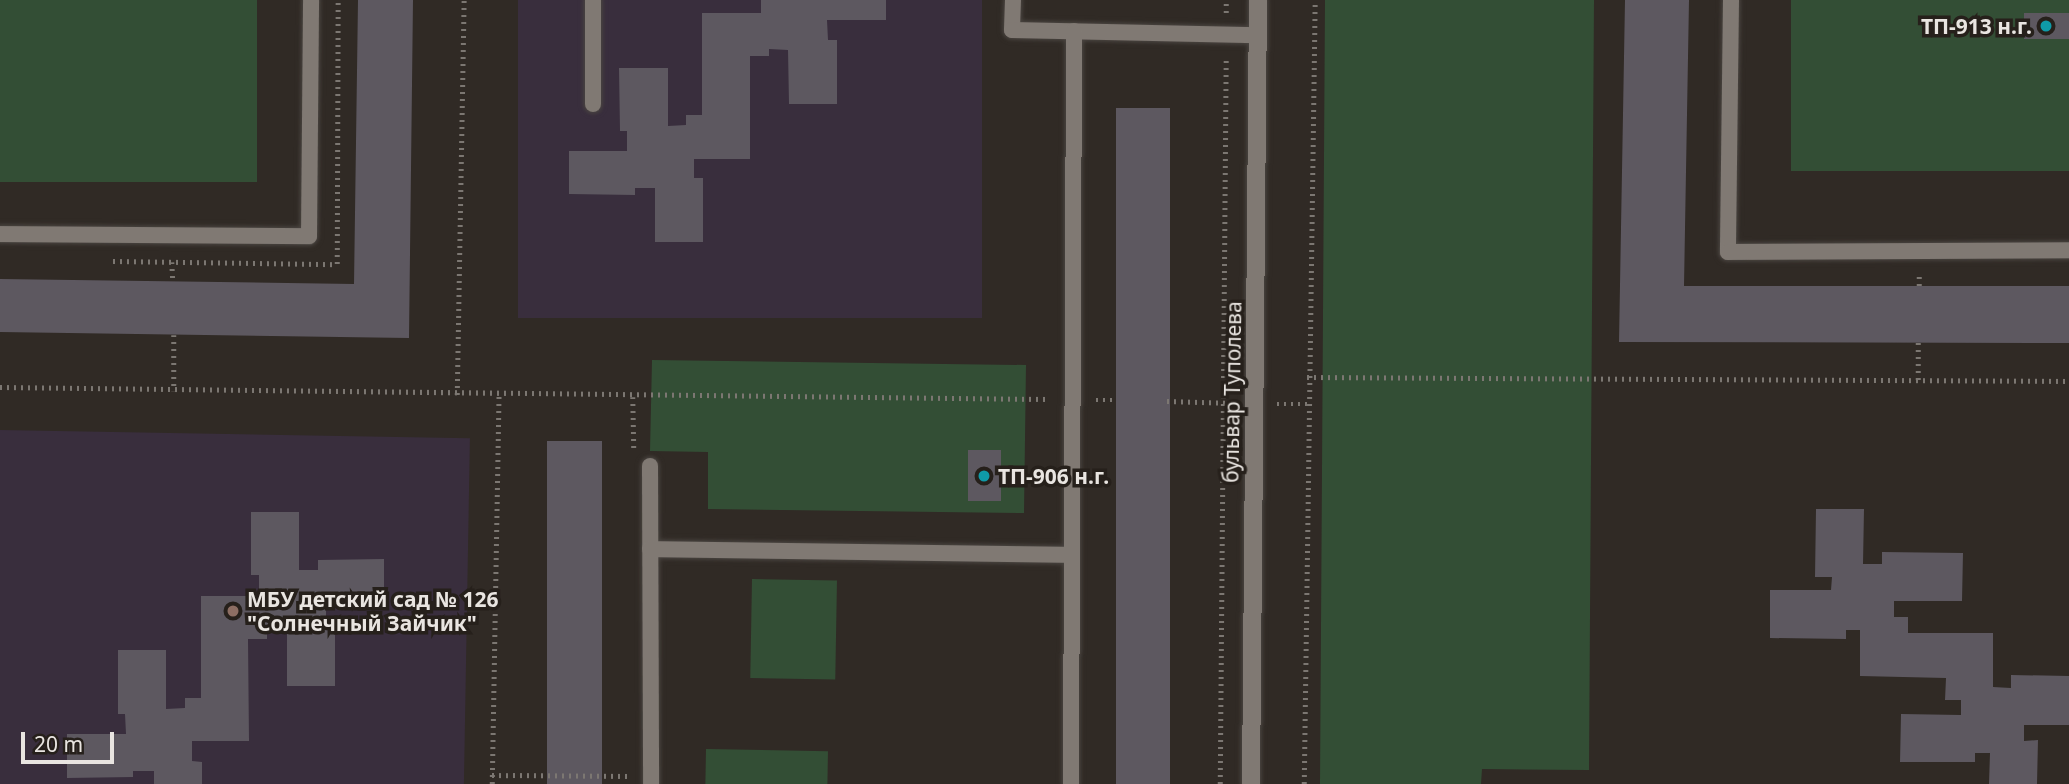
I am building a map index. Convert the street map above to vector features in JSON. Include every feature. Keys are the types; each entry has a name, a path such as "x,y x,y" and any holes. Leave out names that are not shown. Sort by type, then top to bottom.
{"street":[{"name":"бульвар Туполева","path":"1251,784 1258,0"}],"lane":[{"path":"0,234 309,236 311,0"},
{"path":"593,0 593,104"},
{"path":"1013,0 1012,30 1258,35"},
{"path":"1731,0 1728,252 2069,250"},
{"path":"1071,784 1074,31"},
{"path":"650,466 651,784"},
{"path":"650,549 1072,555"}],"path":[{"path":"106,261 337,264 338,0"},
{"path":"457,395 464,0"},
{"path":"1220,784 1226,0"},
{"path":"1304,784 1307,377 1315,0"},
{"path":"1213,59 1226,59"},
{"path":"172,262 173,281"},
{"path":"174,335 174,390"},
{"path":"1918,342 1918,380"},
{"path":"1307,377 2069,380"},
{"path":"1097,386 1097,414"},
{"path":"0,387 499,396 1072,399"},
{"path":"492,784 499,396"},
{"path":"492,775 636,776"}],"shaded area":[{"path":"518,0 982,0 982,318 518,318"},
{"name":"МБУ детский сад № 126 \"Cолнечный Зайчик\"","path":"0,430 470,438 464,784 0,784"}],"green space":[{"path":"0,0 257,0 257,182 0,182"},
{"path":"1325,0 1594,0 1589,770 1482,769 1481,784 1320,784"},
{"path":"1791,0 2069,0 2069,171 1791,171"},
{"path":"652,360 1026,365 1024,513 708,509 708,452 650,451"},
{"path":"752,579 837,580 835,679 750,678"},
{"path":"706,749 828,751 827,784 705,784"}],"building":[{"path":"358,0 413,0 409,338 0,332 0,279 354,284"},
{"path":"761,0 886,0 886,20 827,20 828,40 837,40 837,104 789,104 788,50 769,49 769,56 750,56 750,159 694,159 694,178 703,178 703,242 655,242 655,188 635,188 635,195 569,194 569,151 627,151 627,131 620,131 619,68 668,68 668,126 686,125 686,115 702,115 702,13 761,13"},
{"path":"1625,0 1689,0 1684,286 2069,286 2069,343 1619,342"},
{"name":"ТП-913 н.г.","path":"2024,13 2069,13 2069,39 2024,39"},
{"path":"1116,108 1170,108 1170,784 1116,784"},
{"path":"547,441 602,441 602,784 547,784"},
{"name":"ТП-906 н.г.","path":"968,450 1001,450 1001,501 968,501"},
{"path":"1816,509 1864,509 1863,564 1882,564 1882,552 1963,553 1962,601 1894,601 1894,617 1908,617 1908,633 1993,633 1993,687 2011,688 2011,675 2069,676 2069,725 2024,725 2024,741 2038,740 2037,784 1989,784 1990,753 1975,753 1975,762 1900,762 1901,714 1961,715 1961,700 1945,700 1946,678 1860,676 1860,630 1846,630 1846,639 1770,638 1770,590 1831,590 1832,577 1815,577"},
{"path":"251,512 299,512 299,570 318,570 318,560 384,559 384,603 326,603 326,623 335,623 335,686 287,686 287,632 267,632 267,639 248,639 249,741 192,741 192,761 202,762 202,784 154,784 154,771 133,771 133,777 67,778 67,734 126,734 125,714 118,714 118,650 166,650 166,709 185,708 185,698 201,698 201,596 259,596 259,575 251,575"}],"place":[{"name":"ТП-913 н.г.","path":"2046,26"},
{"name":"ТП-906 н.г.","path":"984,476"},
{"name":"МБУ детский сад № 126 \"Cолнечный Зайчик\"","path":"233,611"}]}
